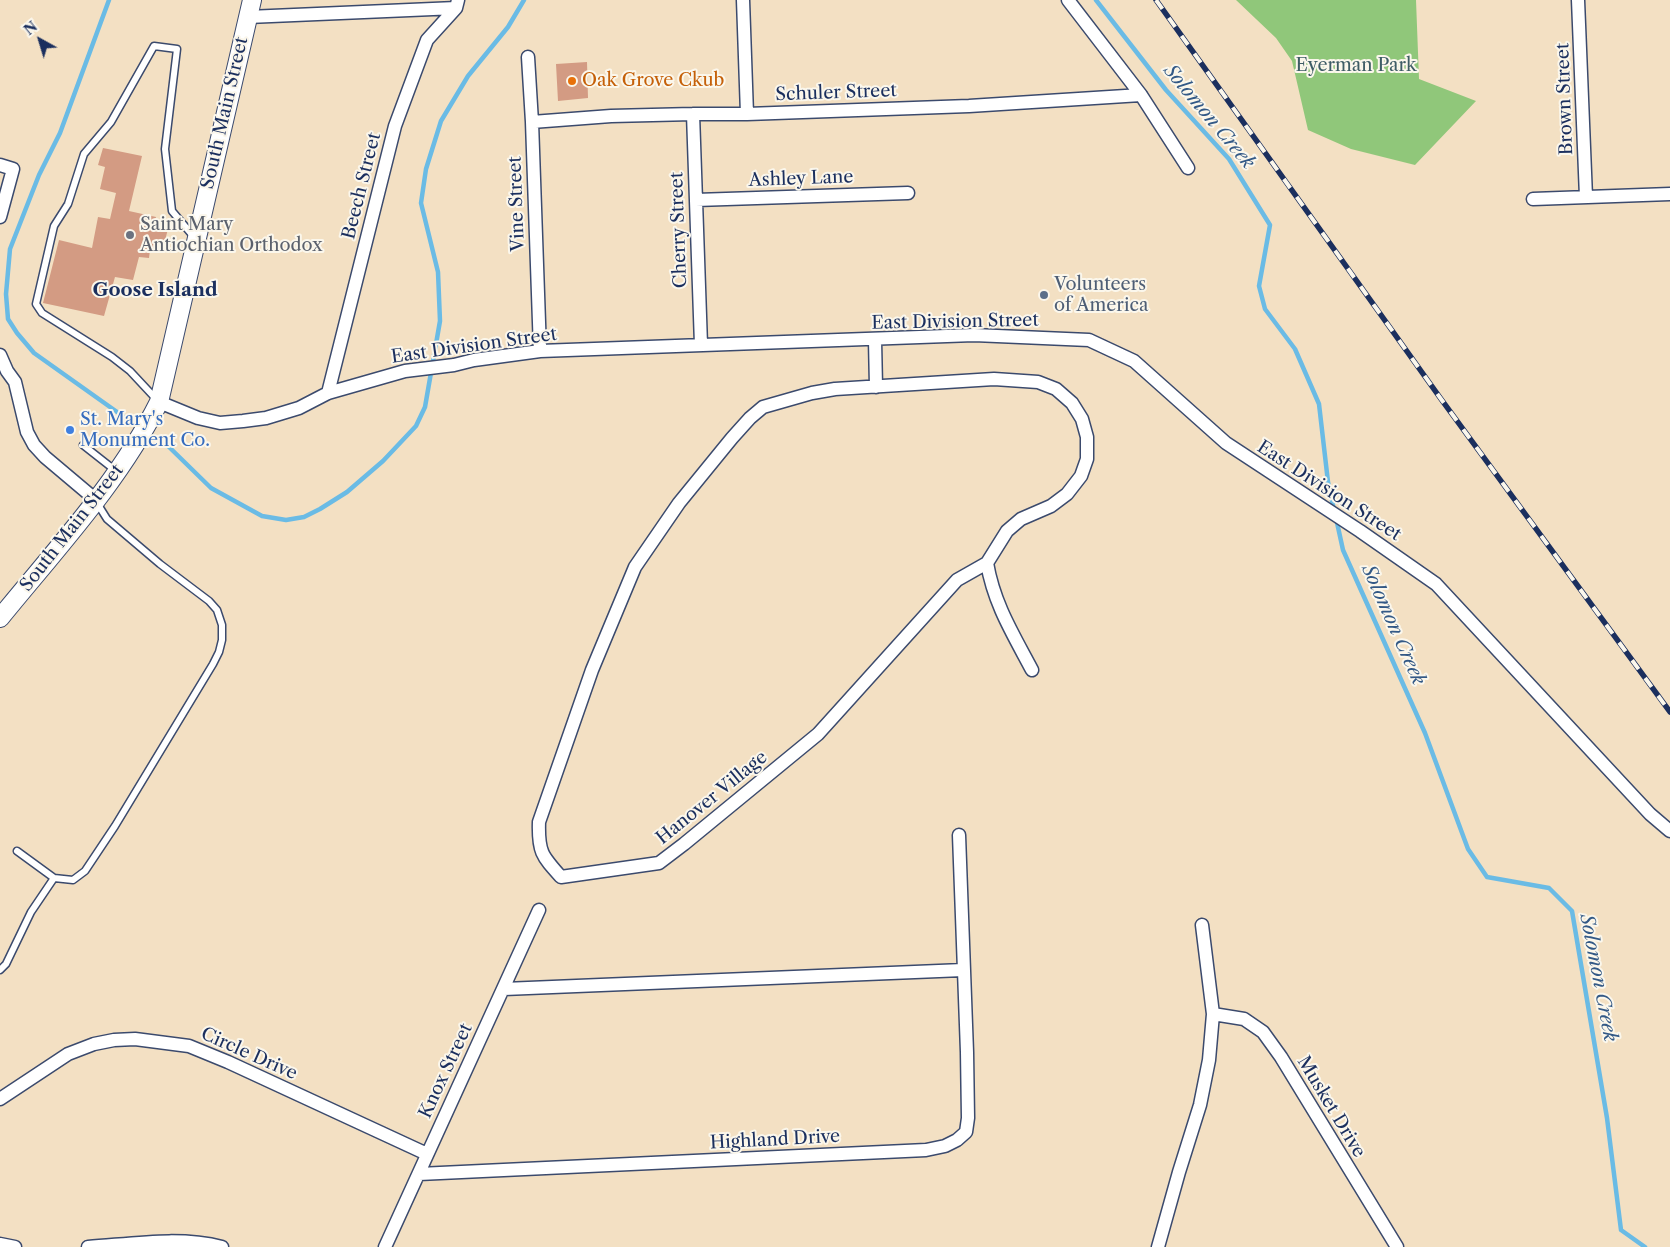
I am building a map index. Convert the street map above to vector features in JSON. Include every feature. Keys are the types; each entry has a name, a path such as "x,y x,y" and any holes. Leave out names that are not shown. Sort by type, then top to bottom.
{"main road":[{"name":"South Main Street","path":"0,618 117,472 138,441 159,402 250,8"}],"street":[{"path":"743,0 747,114"},
{"path":"1068,0 1141,95 1188,168"},
{"name":"Brown Street","path":"1578,0 1586,197"},
{"path":"250,8 457,4"},
{"name":"Beech Street","path":"328,393 395,126 427,40 457,4"},
{"name":"Vine Street","path":"528,57 540,350"},
{"name":"Schuler Street","path":"532,122 611,116 747,114 969,106 1141,95"},
{"name":"Cherry Street","path":"692,114 701,345"},
{"path":"0,165 13,169 0,217"},
{"name":"Ashley Lane","path":"696,200 908,193"},
{"path":"1533,199 1670,194"},
{"name":"East Division Street","path":"159,402 198,418 220,423 243,422 266,418 299,408 328,393 405,371 454,365 540,350 875,340 974,335 1089,340 1134,361 1226,444 1360,530 1436,584 1650,814 1670,831"},
{"path":"875,340 876,387"},
{"path":"0,355 7,371 15,382 28,432 34,445 45,457 96,500"},
{"name":"Hanover Village","path":"994,379 1038,382 1056,389 1072,403 1082,419 1087,437 1087,458 1081,476 1067,494 1051,506 1021,519 1007,531 987,563 957,580 818,734 659,863 561,877 544,858 538,840 539,822 561,754 592,670 635,567 679,503 732,438 750,418 763,408 812,393 835,389 994,379"},
{"path":"987,563 990,584 997,602 1032,670"},
{"name":"Highland Drive","path":"419,1174 926,1150 945,1146 957,1140 966,1132 968,1118 959,835"},
{"name":"Knox Street","path":"385,1247 540,910"},
{"path":"1158,1247 1200,1105 1209,1060 1213,1014 1202,926"},
{"path":"504,989 963,970"},
{"name":"Musket Drive","path":"1213,1014 1244,1019 1263,1032 1281,1057 1397,1247"},
{"name":"Circle Drive","path":"0,1099 68,1054 94,1044 114,1040 135,1040 189,1046 222,1059 427,1154"},
{"path":"88,1247 179,1242 206,1243 222,1247"},
{"path":"0,1244 16,1247"}],"lane":[{"path":"159,402 130,371 112,357 42,313 36,304 54,226 68,204 84,154 111,122 154,46 178,49 165,149 172,211 196,240"},
{"path":"82,446 117,472"},
{"path":"17,851 54,878 73,880 85,871 115,826 213,664 222,640 222,625 216,610 209,601 107,520 96,500"},
{"path":"0,970 10,956 31,912 54,878"}],"green space":[{"name":"Eyerman Park","path":"1236,0 1416,0 1419,79 1476,101 1415,165 1351,149 1308,130 1292,61 1276,38"}],"building":[{"name":"Oak Grove Ckub","path":"587,62 588,98 558,101 556,64"},
{"name":"Saint Mary Antiochian Orthodox","path":"103,148 142,156 129,211 156,217 154,226 168,229 162,252 150,250 149,258 139,257 133,280 115,277 104,316 43,303 59,240 92,248 98,217 110,219 116,193 100,189 105,167 98,165"}],"waterway":[{"name":"Solomon Creek","path":"109,0 60,133 39,175 10,249 6,294 8,319 34,353 141,429"},
{"name":"Solomon Creek","path":"147,433 167,445 211,488 262,516 286,520 304,517 347,492 383,461 416,426 425,407 440,321 438,272 421,203 426,169 441,121 468,76 508,27 524,0"},
{"name":"Solomon Creek","path":"1096,0 1166,90 1229,159 1270,225 1259,286 1265,309 1295,349 1319,404 1328,482 1334,510"},
{"name":"Solomon Creek","path":"1336,518 1343,550 1425,733 1468,849 1487,877 1549,888 1572,911 1607,1118 1621,1230 1645,1247"}],"railway":[{"path":"1156,0 1441,399 1670,712"}],"place":[{"name":"Oak Grove Ckub","path":"572,81"},
{"name":"Saint Mary Antiochian Orthodox","path":"130,235"},
{"name":"Volunteers of America","path":"1044,295"},
{"name":"St. Mary's Monument Co.","path":"70,430"}],"district":[{"name":"Goose Island","path":"155,291"}]}
